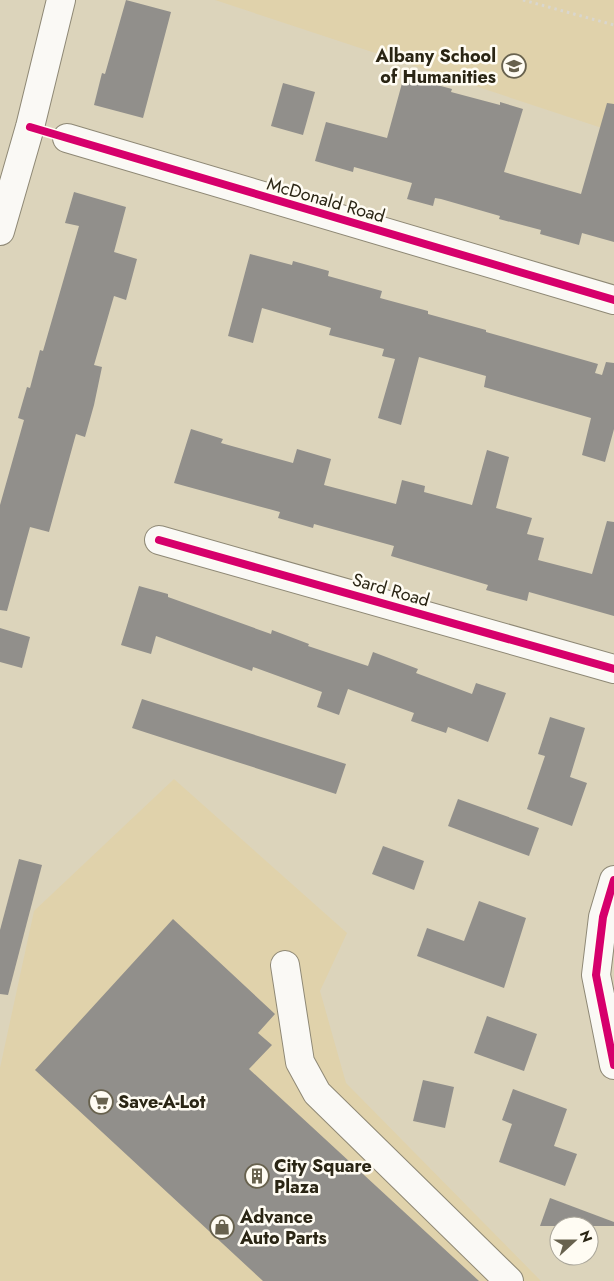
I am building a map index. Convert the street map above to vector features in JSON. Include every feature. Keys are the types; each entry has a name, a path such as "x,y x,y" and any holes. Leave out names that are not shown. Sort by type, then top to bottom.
{"street":[{"path":"0,231 30,126 61,0"},
{"name":"McDonald Road","path":"67,138 614,300"},
{"name":"Sard Road","path":"159,540 614,668"},
{"path":"614,880 603,917 596,974 614,1065"},
{"path":"285,965 300,1062 317,1093 508,1281"}],"path":[{"path":"523,0 614,25"}],"shaded area":[{"name":"Albany School of Humanities","path":"215,0 614,0 614,132"},
{"name":"City Square Plaza","path":"174,779 347,933 320,991 346,1083 541,1281 0,1281 0,1068 34,911"}],"building":[{"path":"126,0 171,12 143,118 94,105 102,73 105,74"},
{"path":"404,76 452,89 451,92 500,105 500,102 523,109 504,172 581,194 607,103 614,104 614,242 582,233 579,245 540,234 541,230 499,219 500,216 441,199 435,198 433,206 407,199 412,183 354,167 353,172 315,161 326,122 387,138"},
{"path":"283,83 315,92 303,135 271,126"},
{"path":"74,192 126,207 114,252 137,259 126,300 114,296 94,365 102,367 94,405 85,437 76,434 49,532 30,527 7,611 0,610 0,505 24,420 18,418 27,387 30,388 40,350 43,351 79,226 65,223"},
{"path":"250,254 292,265 293,261 329,271 328,276 382,291 380,298 428,311 428,314 486,330 486,332 598,364 595,373 602,375 606,362 614,363 614,429 605,462 582,455 591,418 484,387 486,376 419,357 401,425 378,418 395,359 382,356 384,349 329,335 331,328 262,308 253,343 228,336"},
{"path":"191,429 223,439 221,443 293,463 297,449 331,459 324,485 396,504 402,480 425,486 424,492 472,505 487,450 509,457 496,508 532,518 527,534 544,538 538,560 592,574 607,521 614,522 614,616 529,592 527,601 486,590 488,585 391,556 394,546 314,524 313,528 278,518 280,512 174,483"},
{"path":"139,586 168,594 168,597 271,634 272,630 309,644 308,646 368,666 373,652 418,669 416,673 472,694 476,683 506,693 488,742 448,727 446,733 411,721 414,713 348,689 339,715 317,707 322,692 253,667 252,671 156,636 151,654 121,645"},
{"path":"0,628 30,637 22,668 0,662"},
{"path":"142,699 346,764 336,794 132,728"},
{"path":"550,717 585,728 570,777 587,783 572,826 527,809 545,756 538,754"},
{"path":"458,799 539,828 529,856 448,826"},
{"path":"383,846 424,861 414,890 372,874"},
{"path":"19,859 42,865 8,995 0,994 0,930"},
{"path":"479,901 526,918 504,988 417,956 427,928 464,941"},
{"name":"City Square Plaza","path":"173,919 275,1014 258,1033 272,1045 249,1069 479,1281 263,1281 35,1070"},
{"path":"487,1016 537,1034 524,1071 474,1053"},
{"path":"423,1080 454,1087 445,1128 413,1121"},
{"path":"513,1089 567,1109 554,1146 577,1154 565,1186 499,1162 512,1124 502,1120"},
{"path":"550,1198 598,1216 549,1216 549,1226 540,1226"},
{"path":"599,1216 614,1222 614,1226 599,1226"}],"cycle path":[{"path":"30,127 614,300"},
{"path":"159,540 614,669"},
{"path":"614,880 603,917 596,975 614,1065"}],"place":[{"name":"Albany School of Humanities","path":"514,66"},
{"name":"Save-A-Lot","path":"101,1102"},
{"name":"City Square Plaza","path":"257,1176"},
{"name":"Advance Auto Parts","path":"222,1227"}]}
